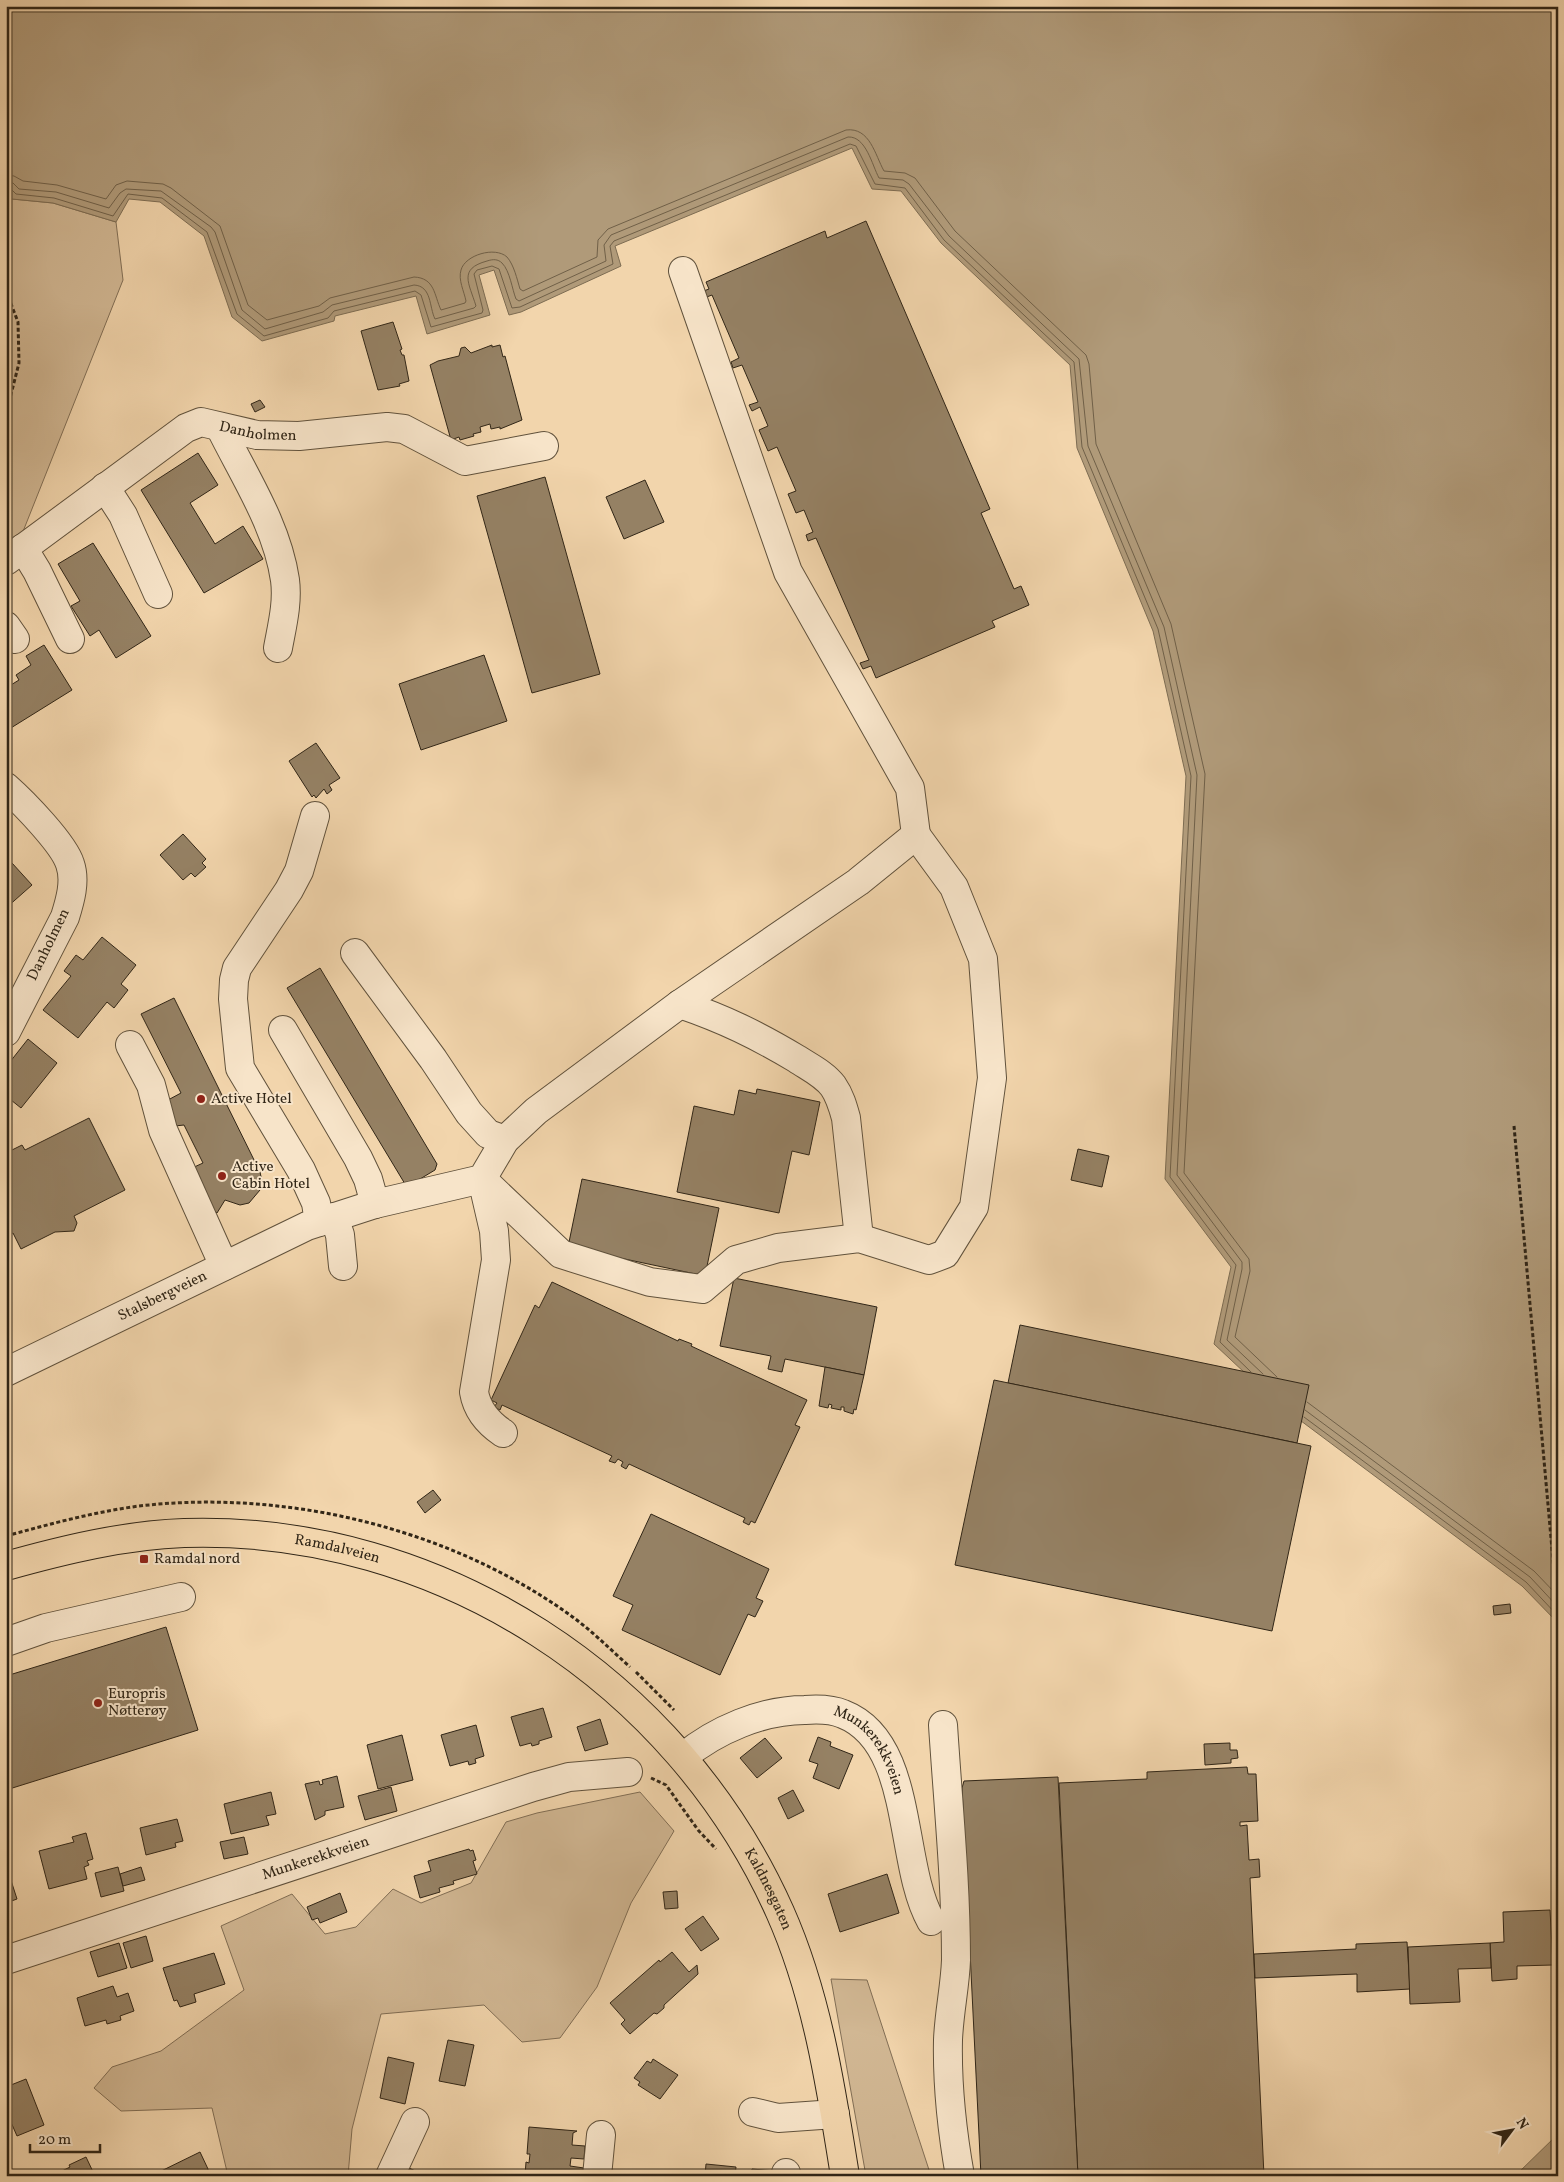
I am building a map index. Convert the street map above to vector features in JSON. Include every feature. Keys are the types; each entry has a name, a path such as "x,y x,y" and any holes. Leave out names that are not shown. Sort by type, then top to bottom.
{"main road":[{"name":"Ramdalveien","path":"6,1566 68,1550 182,1533 237,1533 304,1541 375,1557 440,1579 493,1604 574,1655 631,1702"},
{"name":"Kaldnesgaten","path":"631,1702 683,1757 730,1819 759,1868 781,1914 811,1999 835,2114 845,2176"}],"street":[{"path":"482,1179 560,1254 650,1282 702,1289 736,1260 778,1248 859,1238 929,1260 945,1254 974,1208 992,1078 983,959 954,887 916,835 910,788 788,572 682,270"},
{"name":"Danholmen","path":"14,555 186,428 201,422 256,435 299,436 386,427 404,429 465,461 544,446"},
{"path":"220,426 273,532 285,581 285,611 278,648"},
{"path":"105,487 123,515 158,594"},
{"path":"14,555 37,571 70,639"},
{"name":"Danholmen","path":"6,787 60,847 70,863 72,880 70,901 65,917 6,1032"},
{"path":"315,816 299,871 289,890 237,968 233,999 240,1068 301,1170 316,1203 326,1219 340,1234 343,1266"},
{"path":"503,1432 494,1426 476,1404 474,1392 496,1260 494,1231 482,1179 505,1140 536,1111 680,1004 858,882 916,835"},
{"path":"355,953 433,1059 469,1114 488,1134 505,1140"},
{"path":"680,1004 724,1019 762,1038 822,1076 833,1086 841,1099 846,1118 859,1238"},
{"path":"283,1030 358,1158 368,1179 375,1204"},
{"path":"130,1045 151,1085 163,1130 224,1266"},
{"name":"Stalsbergveien","path":"6,1372 224,1266 326,1219 375,1204 482,1179"},
{"path":"6,1642 46,1628 181,1597"},
{"name":"Munkerekkveien","path":"683,1757 716,1734 789,1710 825,1709 843,1714 861,1725 875,1739 888,1759 898,1794 914,1867 926,1912 931,1921"},
{"path":"942,1725 955,1917 956,1963 948,2039 948,2070 951,2125 960,2176"},
{"name":"Munkerekkveien","path":"6,1960 533,1787 569,1777 628,1772"},
{"path":"753,2112 778,2118 835,2114"},
{"path":"390,2176 415,2122"},
{"path":"597,2176 601,2136"}],"path":[{"path":"6,291 18,322 19,363 6,414"},
{"path":"1514,1126 1558,1616"},
{"path":"628,1772 655,1779 666,1785 698,1830 717,1851"}],"shaded area":[{"path":"6,190 12,199 53,203 116,222 123,280 22,534 6,544"},
{"path":"640,1792 674,1831 631,1903 597,1987 560,2038 522,2042 484,2005 381,2014 352,2129 348,2176 228,2176 212,2108 121,2111 94,2088 112,2067 161,2051 244,1990 221,1926 292,1894 325,1934 356,1927 393,1889 421,1903 471,1883 506,1822 537,1813"},
{"path":"831,1979 867,1980 931,2176 866,2176"}],"water":[{"path":"6,6 1558,6 1558,1623 1522,1586 1277,1403 1214,1344 1231,1267 1165,1179 1186,776 1153,631 1077,448 1070,365 941,243 901,191 872,189 852,148 615,246 621,266 521,312 509,315 494,270 479,275 490,315 427,334 416,296 335,316 334,321 262,341 232,317 204,236 160,202 129,199 116,222 53,203 12,199 6,190"},
{"path":"1558,2134 1558,2176 1515,2176"}],"building":[{"path":"866,221 990,509 981,513 1014,589 1021,586 1029,605 992,621 995,627 876,678 871,666 863,669 860,663 869,660 816,538 808,541 806,535 813,532 804,510 796,513 788,494 796,491 777,447 768,451 759,430 768,426 760,407 752,411 749,405 758,402 742,365 733,368 731,362 739,358 712,295 704,298 701,292 709,289 706,282 825,231 827,238"},
{"path":"393,322 402,349 400,350 402,355 404,355 409,381 399,384 400,386 378,390 361,331"},
{"path":"492,345 492,347 500,345 503,357 505,356 522,420 500,429 500,427 491,429 490,424 480,427 481,432 473,434 474,436 460,440 459,437 451,440 430,365 459,356 461,348 465,347 471,353"},
{"path":"260,400 265,407 255,412 251,404"},
{"path":"198,453 218,485 190,503 215,544 243,526 263,559 204,593 141,490"},
{"path":"545,477 600,674 532,693 477,496"},
{"path":"645,480 664,522 624,539 606,497"},
{"path":"93,543 151,636 116,658 99,630 90,636 71,606 80,601 58,564"},
{"path":"44,645 72,690 6,731 6,688 19,680 16,675 31,665 26,656"},
{"path":"484,655 507,721 421,750 399,684"},
{"path":"316,743 340,778 329,785 332,790 327,794 324,789 316,798 314,795 312,797 289,761"},
{"path":"183,834 206,859 202,863 206,867 195,877 191,873 183,880 160,855"},
{"path":"12,863 32,885 6,908 6,869"},
{"path":"102,937 136,965 121,984 128,990 114,1008 107,1002 78,1038 43,1010 71,976 64,971 76,955 83,960"},
{"path":"320,968 437,1164 435,1170 410,1185 405,1184 287,988"},
{"path":"174,998 260,1172 262,1181 260,1190 249,1203 240,1205 225,1200 217,1213 210,1206 190,1169 203,1163 184,1125 175,1126 168,1100 181,1093 141,1014"},
{"path":"28,1039 57,1063 21,1108 6,1096 6,1067"},
{"path":"757,1089 820,1102 809,1155 792,1151 779,1213 677,1192 694,1106 734,1115 739,1090 756,1094"},
{"path":"89,1118 125,1190 74,1216 77,1223 74,1231 55,1232 21,1249 13,1233 6,1236 6,1153 22,1145 25,1150"},
{"path":"1078,1149 1109,1156 1102,1187 1071,1180"},
{"path":"582,1179 719,1208 705,1276 568,1247"},
{"path":"734,1278 877,1307 864,1375 785,1359 782,1372 768,1369 771,1356 720,1346"},
{"path":"552,1282 678,1341 679,1339 692,1344 691,1346 807,1400 795,1425 800,1427 755,1523 751,1521 749,1525 743,1522 745,1518 629,1464 626,1469 621,1466 623,1462 618,1459 615,1463 609,1461 612,1456 502,1405 500,1410 494,1407 497,1403 491,1400 535,1305 539,1308"},
{"path":"1020,1325 1309,1385 1297,1443 1008,1383"},
{"path":"825,1367 864,1375 856,1410 854,1409 853,1414 844,1411 844,1407 841,1407 841,1410 831,1408 832,1405 829,1404 828,1408 819,1406"},
{"path":"994,1380 1311,1446 1272,1631 955,1565"},
{"path":"433,1490 441,1500 425,1513 417,1502"},
{"path":"651,1514 769,1569 756,1598 763,1601 755,1617 748,1614 720,1675 622,1630 633,1605 613,1596"},
{"path":"1510,1604 1511,1613 1494,1615 1493,1606"},
{"name":"Europris Nøtterøy","path":"166,1627 198,1730 6,1790 6,1676"},
{"path":"543,1708 552,1737 539,1741 539,1744 532,1746 531,1743 520,1746 511,1717"},
{"path":"600,1719 608,1744 585,1751 577,1727"},
{"path":"476,1725 484,1756 475,1759 476,1763 469,1765 468,1761 450,1766 441,1735"},
{"path":"402,1735 413,1780 378,1789 367,1745"},
{"path":"818,1737 831,1742 830,1746 853,1755 839,1789 813,1778 818,1764 809,1761"},
{"path":"765,1738 782,1758 757,1778 740,1758"},
{"path":"1230,1743 1230,1750 1237,1750 1238,1758 1231,1759 1231,1763 1205,1765 1204,1744"},
{"path":"1247,1767 1248,1774 1256,1774 1258,1821 1240,1822 1240,1826 1247,1825 1249,1860 1259,1859 1260,1877 1250,1878 1264,2176 1078,2176 1059,1783 1147,1779 1147,1772"},
{"path":"337,1776 344,1807 325,1811 325,1815 315,1820 305,1784 319,1781 320,1785 323,1784 322,1780"},
{"path":"1058,1777 1078,2176 981,2176 962,1788 964,1781"},
{"path":"391,1787 397,1811 365,1820 358,1796"},
{"path":"793,1790 804,1811 788,1819 778,1798"},
{"path":"271,1792 276,1814 266,1816 269,1825 231,1834 224,1804"},
{"path":"177,1819 183,1841 175,1843 176,1847 146,1855 140,1828"},
{"path":"86,1833 93,1859 87,1861 89,1865 84,1867 87,1879 49,1889 39,1851 74,1842 72,1837"},
{"path":"244,1837 248,1854 224,1859 220,1842"},
{"path":"469,1849 470,1851 473,1850 476,1860 473,1861 477,1874 453,1881 454,1884 439,1888 440,1892 420,1898 414,1876 431,1871 428,1861"},
{"path":"118,1867 124,1891 101,1897 95,1873"},
{"path":"141,1867 145,1880 123,1886 120,1874"},
{"path":"6,1869 17,1899 6,1903"},
{"path":"887,1874 899,1913 840,1932 828,1894"},
{"path":"677,1891 678,1908 665,1909 663,1892"},
{"path":"340,1893 347,1912 320,1923 318,1918 312,1920 307,1907"},
{"path":"1550,1910 1553,1965 1517,1966 1517,1979 1492,1981 1490,1943 1504,1942 1503,1912"},
{"path":"703,1916 719,1939 701,1951 685,1929"},
{"path":"146,1936 153,1961 131,1968 123,1943"},
{"path":"1407,1942 1410,1989 1357,1992 1357,1974 1255,1978 1254,1954 1356,1949 1356,1944"},
{"path":"119,1943 127,1968 98,1977 90,1952"},
{"path":"1490,1943 1491,1968 1458,1969 1460,2002 1410,2004 1408,1947"},
{"path":"672,1952 689,1972 697,1965 698,1974 664,2005 664,2008 657,2014 654,2013 630,2034 621,2024 625,2020 610,2003 659,1960 660,1962"},
{"path":"214,1953 225,1984 194,1994 196,2002 180,2007 177,2000 174,2001 163,1968"},
{"path":"113,1986 117,1997 128,1993 134,2011 120,2016 121,2020 107,2024 106,2020 85,2026 77,1998"},
{"path":"448,2040 474,2045 465,2086 439,2081"},
{"path":"388,2057 414,2063 405,2104 380,2098"},
{"path":"653,2059 678,2075 660,2099 638,2085 640,2082 634,2078 647,2061 651,2063"},
{"path":"26,2079 44,2125 17,2136 10,2120 6,2121 6,2087"},
{"path":"529,2127 577,2131 573,2133 572,2145 585,2146 584,2159 571,2158 570,2166 584,2168 583,2176 525,2176 526,2162 529,2163 530,2154 527,2154"},
{"path":"200,2152 208,2169 208,2176 151,2176"},
{"path":"86,2157 95,2176 52,2176 70,2167 69,2165"},
{"path":"706,2164 736,2167 735,2176 705,2176"},
{"path":"409,2168 426,2176 406,2176"},
{"path":"752,2169 775,2171 774,2176 751,2176"}],"place":[{"name":"Active Hotel","path":"201,1099"},
{"name":"Active Cabin Hotel","path":"222,1176"},
{"name":"Ramdal nord","path":"144,1559"},
{"name":"Europris Nøtterøy","path":"98,1703"}]}
